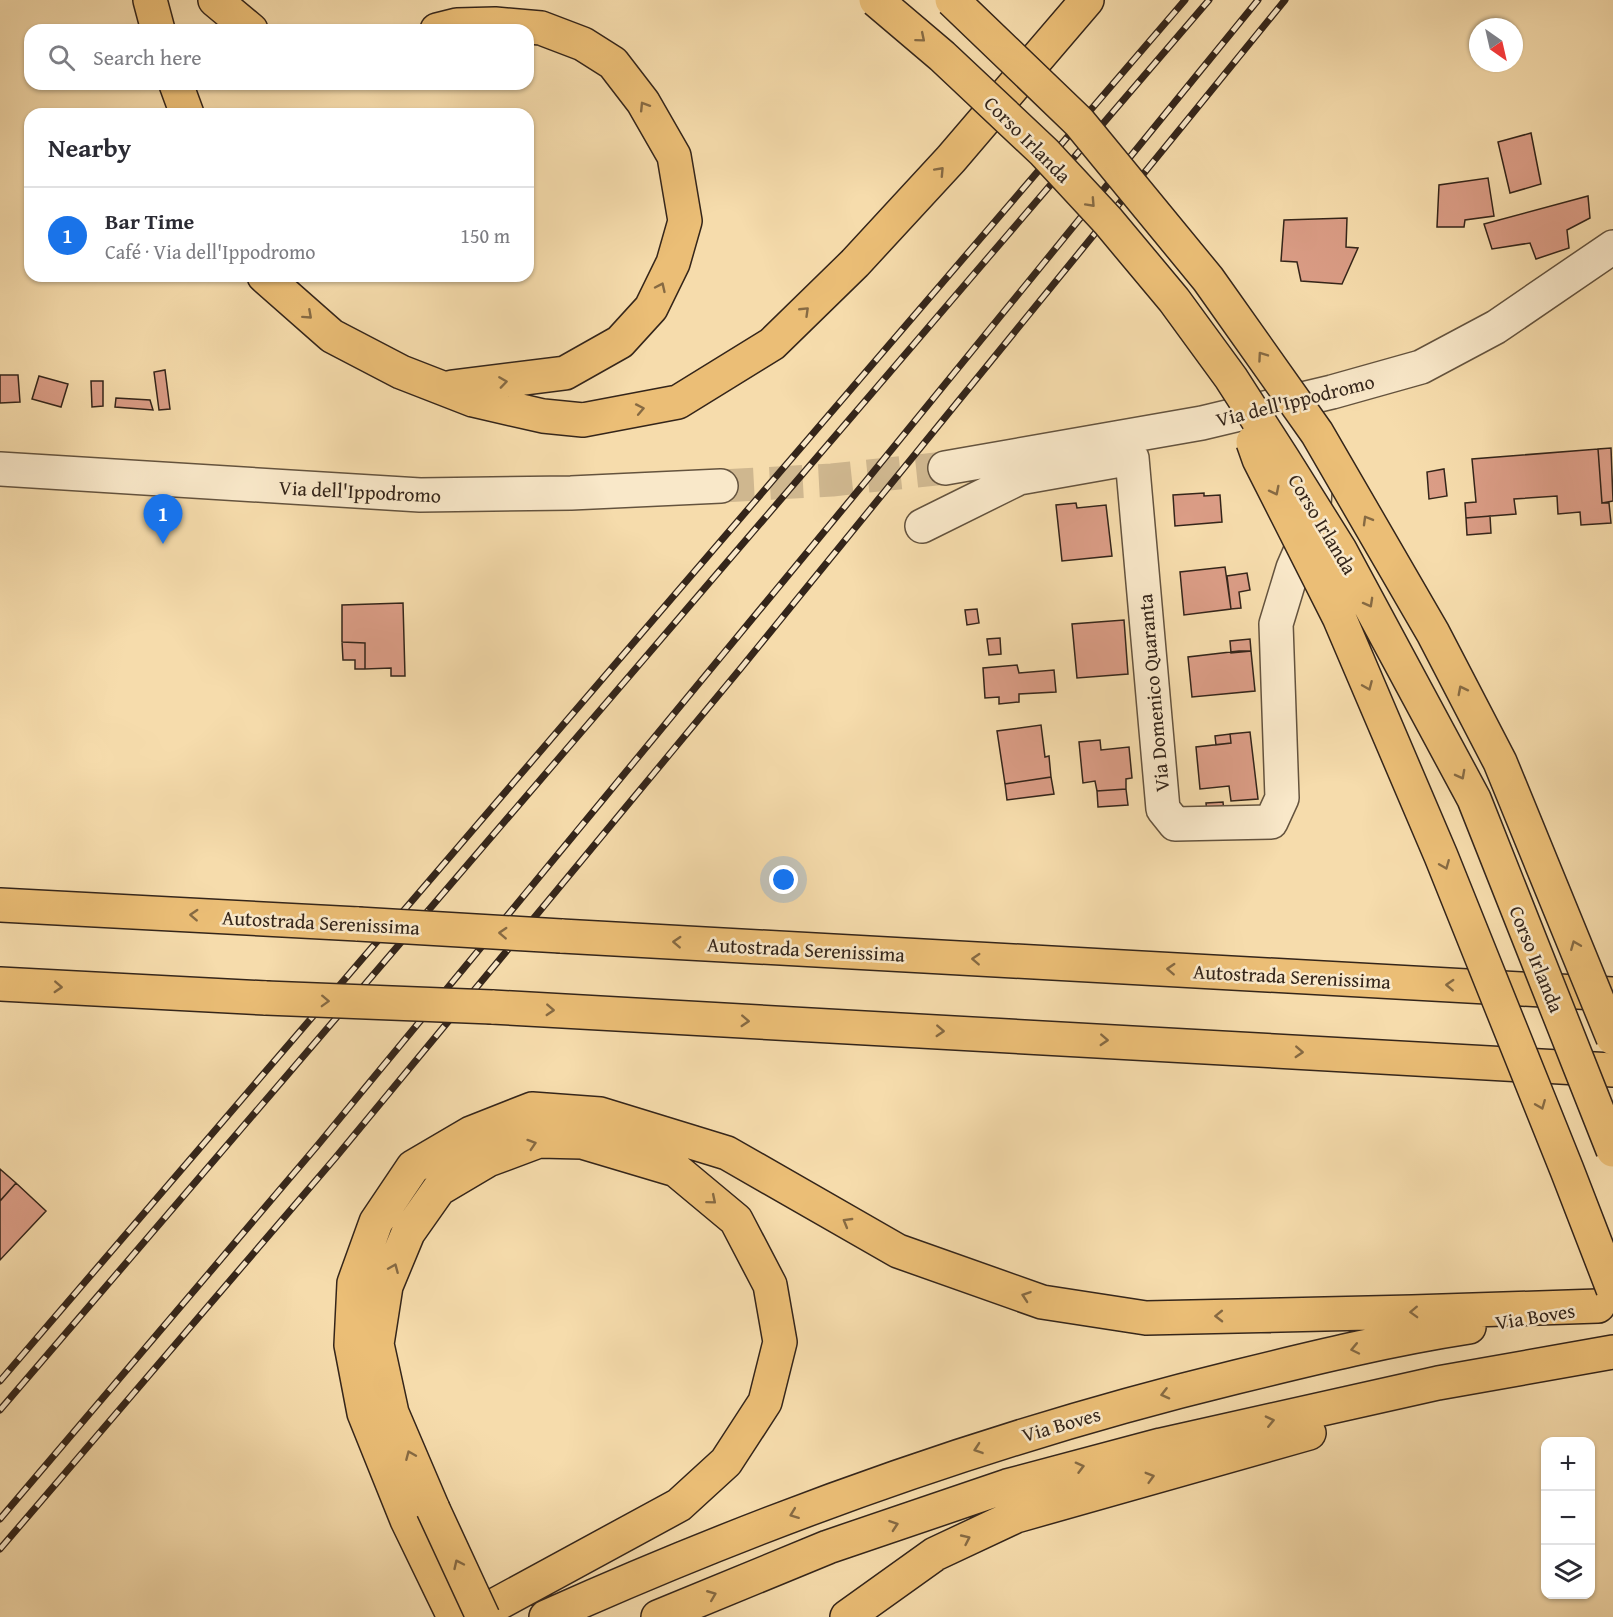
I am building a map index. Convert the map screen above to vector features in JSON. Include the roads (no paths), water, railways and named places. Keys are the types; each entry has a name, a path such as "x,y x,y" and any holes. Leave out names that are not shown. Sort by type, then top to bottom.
{"highway":[{"path":"150,0 156,24"},
{"path":"215,0 244,24"},
{"path":"439,24 467,0"},
{"name":"Corso Irlanda","path":"876,0 942,56 1044,152 1108,221 1174,300 1232,378 1340,550 1474,799 1613,1150"},
{"name":"Corso Irlanda","path":"952,0 987,31 1079,122 1208,279 1317,433 1433,633 1500,762 1613,1038"},
{"path":"981,0 1079,122"},
{"path":"271,282 333,336 401,372 473,400 543,416 583,420 678,402 772,344 855,263 951,159 1086,0"},
{"path":"445,388 566,373 620,342 651,308 673,263 685,221 674,156 643,102 613,63 583,44 534,27"},
{"path":"178,90 185,108"},
{"path":"483,1617 420,1515 364,1413 351,1345 354,1283 376,1222 413,1167 471,1133 532,1109 600,1114 727,1153 898,1251 1042,1302 1146,1318 1412,1312 1606,1298 1567,1170 1441,856 1339,617 1259,459 1232,378"},
{"name":"Autostrada Serenissima","path":"0,905 1613,994"},
{"path":"0,984 492,1007 1613,1070"},
{"path":"454,1617 420,1515 392,1413 377,1344 386,1286 408,1233 439,1190 488,1160 539,1141 582,1142 676,1170 736,1220 770,1285 780,1342 765,1402 726,1462 679,1505 473,1617"},
{"name":"Via Boves","path":"546,1617 697,1551 824,1502 1004,1440 1151,1397 1308,1359 1606,1298"},
{"path":"658,1617 828,1547 1007,1486 1161,1445 1437,1383 1613,1352"},
{"path":"847,1617 935,1554 1016,1516 1189,1465 1287,1440 1497,1372"}],"street":[{"name":"Via dell'Ippodromo","path":"945,468 1202,423 1285,404 1421,366 1496,327 1613,247"},
{"name":"Via Domenico Quaranta","path":"922,526 1018,478 1132,459 1163,809 1175,824 1271,822 1282,798 1276,624 1293,568 1313,522 1316,471 1285,404"},
{"name":"Via dell'Ippodromo","path":"0,469 420,495 571,493 721,486"}],"tunnel":[{"path":"721,486 832,480 945,468"}],"railway":[{"path":"0,1381 1185,0"},
{"path":"0,1410 1209,0"},
{"path":"0,1519 317,1146 866,481 1258,0"},
{"path":"0,1549 336,1157 741,668 1285,0"}],"place":[{"name":"Bar Time","path":"163,544"}]}
